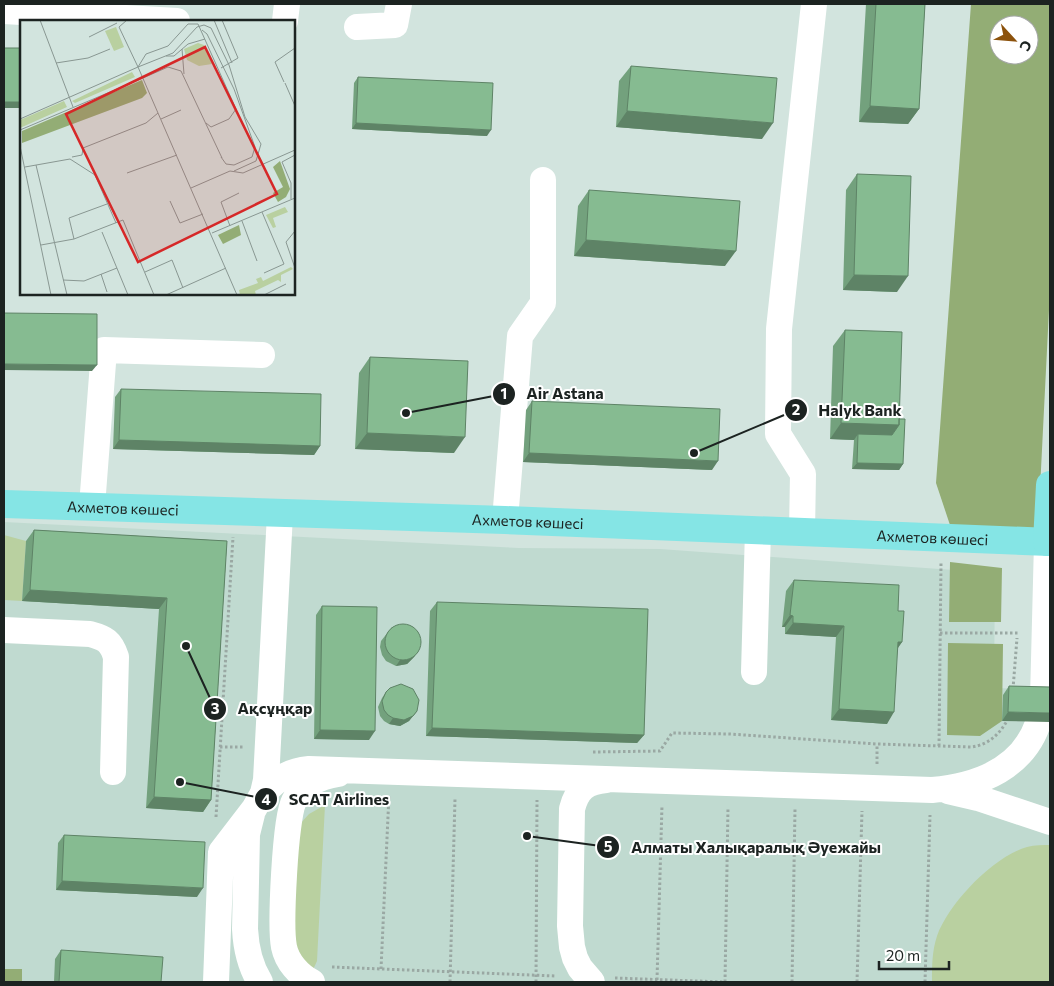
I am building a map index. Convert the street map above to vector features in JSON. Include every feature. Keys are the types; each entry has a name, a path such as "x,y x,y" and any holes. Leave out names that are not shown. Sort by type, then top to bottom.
{"main road":[{"path":"1049,542 1050,485"},
{"name":"Ахметов көшесі","path":"4,504 505,520 1049,542"}],"street":[{"path":"284,20 287,4"},
{"path":"357,27 395,25 399,4"},
{"path":"802,532 803,474 778,434 779,328 814,4"},
{"path":"4,11 160,20"},
{"path":"505,520 520,336 543,303 543,180"},
{"path":"92,506 104,350 262,356"},
{"path":"284,514 277,748 280,760 284,765 291,768 611,779 931,800 964,793 1050,822"},
{"path":"260,982 250,961 246,945 246,862 248,834 266,780 284,514"},
{"path":"754,672 758,530"},
{"path":"931,800 1000,771 1017,757 1033,734 1040,717 1043,699 1049,542"},
{"path":"4,630 90,634 102,638 113,646 116,657 113,772"},
{"path":"216,982 221,852 267,789 281,776 309,769"},
{"path":"317,975 296,970 284,948 287,825 290,812 293,802 299,793 314,780 337,774 371,771"},
{"path":"590,980 575,958 571,933 572,809 576,796 584,787 592,782 611,779"},
{"path":"221,852 230,846 237,846 244,853 246,862"}],"path":[{"path":"221,852 215,834 233,530"},
{"path":"939,746 941,559"},
{"path":"1013,691 1018,624"},
{"path":"940,633 1018,633"},
{"path":"585,752 660,751 672,733 730,734 877,744 980,746 996,736 1009,719 1012,710"},
{"path":"536,982 537,776"},
{"path":"381,969 389,794"},
{"path":"450,982 455,796"},
{"path":"926,982 931,800"},
{"path":"657,980 662,802"},
{"path":"317,975 381,969 536,975 590,980 725,982 728,804"},
{"path":"792,982 795,806"},
{"path":"857,982 862,808"}],"shaded area":[{"path":"4,522 519,548 660,549 995,573 994,688 1050,690 1050,982 4,982"}],"green space":[{"path":"971,4 1050,4 1050,290 1038,529 950,525 936,483"},
{"path":"4,535 26,541 22,601 4,600"},
{"path":"950,562 1002,568 1001,622 949,622"},
{"path":"948,643 1003,644 1002,721 980,736 947,735"},
{"path":"325,805 317,961 312,972 307,968 293,940 299,825 309,814"},
{"path":"1050,845 1050,982 932,981 933,953 937,936 951,910 962,896 1000,860 1030,846"},
{"path":"4,969 22,969 22,982 4,982"}],"building":[{"path":"876,4 925,4 919,109 870,106"},
{"path":"4,48 20,48 20,102 4,102"},
{"path":"631,66 777,78 773,123 627,111"},
{"path":"358,77 493,83 491,130 356,123"},
{"path":"857,174 911,176 908,276 854,275"},
{"path":"589,190 740,201 736,251 586,240"},
{"path":"4,313 97,314 97,365 4,364"},
{"path":"845,330 902,332 899,425 841,423"},
{"path":"370,357 468,361 465,437 367,433"},
{"path":"121,389 321,394 320,446 119,440"},
{"path":"532,401 720,409 718,461 529,453"},
{"path":"899,419 905,419 903,464 857,463 858,434 892,435 899,425"},
{"path":"34,530 227,541 211,800 154,797 167,598 30,590"},
{"path":"794,580 899,585 898,611 904,611 902,642 898,642 894,712 839,709 844,626 793,623 793,616 790,615"},
{"path":"437,602 648,609 644,735 432,728"},
{"path":"322,606 377,607 375,731 320,730"},
{"path":"403,624 416,629 421,642 416,655 403,660 390,655 385,642 390,629"},
{"path":"401,684 413,689 419,700 417,711 413,716 404,720 388,715 384,710 382,701 390,688"},
{"path":"1009,686 1050,687 1050,713 1008,712"},
{"path":"64,835 205,842 203,888 62,881"},
{"path":"61,950 163,957 161,982 59,982"}],"place":[{"name":"Air Astana","path":"406,413"},
{"name":"Halyk Bank","path":"694,453"},
{"name":"Ақсұңқар","path":"186,646"},
{"name":"SCAT Airlines","path":"180,782"},
{"name":"Алматы Халықаралық Әуежайы","path":"527,836"}]}
